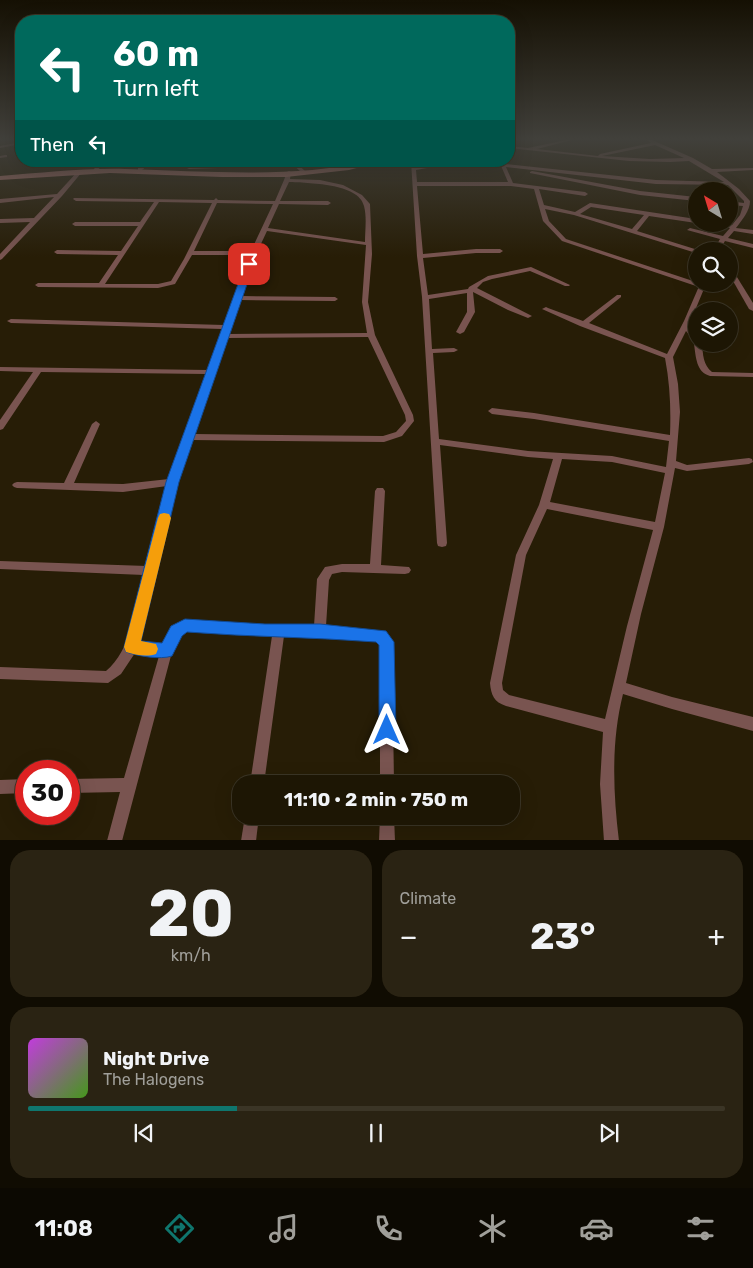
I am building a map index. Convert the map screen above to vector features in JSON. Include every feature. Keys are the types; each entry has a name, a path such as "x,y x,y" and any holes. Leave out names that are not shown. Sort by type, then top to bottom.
{"street":[{"path":"0,258 74,179"},
{"path":"0,673 108,677 117,670 132,647 173,482 253,253 286,179"},
{"path":"190,437 384,439 400,434 410,421 409,415 371,334 365,302 369,254 367,204 363,198 340,185 306,179"},
{"path":"415,179 442,543"},
{"path":"509,179 511,184"},
{"path":"568,179 640,193 688,198"},
{"path":"632,179 688,183"},
{"path":"415,184 511,184 585,194"},
{"path":"589,184 585,194 590,205"},
{"path":"536,187 547,223 564,240 688,280"},
{"path":"738,193 747,202 742,218 738,222"},
{"path":"0,201 60,195"},
{"path":"76,199 328,203"},
{"path":"101,285 158,200"},
{"path":"38,285 158,286 171,284 176,279 190,253 216,200"},
{"path":"738,204 747,205"},
{"path":"576,214 590,205 688,220"},
{"path":"541,206 576,214 688,248"},
{"path":"634,231 647,215"},
{"path":"0,221 36,220"},
{"path":"74,224 142,224"},
{"path":"265,229 368,244"},
{"path":"738,229 753,232"},
{"path":"698,232 753,246"},
{"path":"720,242 728,232"},
{"path":"420,256 500,251"},
{"path":"57,252 123,253"},
{"path":"190,253 253,253"},
{"path":"425,297 470,290 490,277 530,269 567,285"},
{"path":"738,284 753,309"},
{"path":"470,290 528,316"},
{"path":"460,332 471,312 470,290"},
{"path":"612,840 608,792 610,727 659,527 671,467 676,414 674,376 669,357 686,326 688,315 697,302 699,292"},
{"path":"584,324 619,296"},
{"path":"237,298 335,299"},
{"path":"546,309 669,357"},
{"path":"11,321 228,327"},
{"path":"225,336 371,334"},
{"path":"429,351 454,350"},
{"path":"700,352 703,369 706,373 753,375"},
{"path":"0,369 213,372"},
{"path":"0,427 38,370"},
{"path":"492,411 674,439"},
{"path":"67,487 96,424"},
{"path":"434,441 558,456 612,459 686,468 749,461"},
{"path":"558,456 544,505 521,556 496,684 497,693 506,700 610,727"},
{"path":"17,485 123,488 173,482"},
{"path":"375,569 380,490"},
{"path":"544,505 659,527"},
{"path":"0,565 152,571"},
{"path":"320,631 324,579 327,573 333,569 342,568 405,570"},
{"path":"114,840 166,651 176,631 185,625 278,631 320,631 380,636 386,642 387,775"},
{"path":"258,775 278,631"},
{"path":"132,647 166,651"},
{"path":"619,687 753,724"},
{"path":"80,786 128,785"},
{"path":"0,786 15,786"},
{"path":"248,840 250,825"},
{"path":"387,825 387,840"}],"slow traffic":[{"path":"150,649 132,647 164,518"}],"route":[{"path":"249,264 213,372 173,482 132,647 166,651 176,631 185,625 265,631 320,631 380,636 386,642 388,657 387,730"}]}
